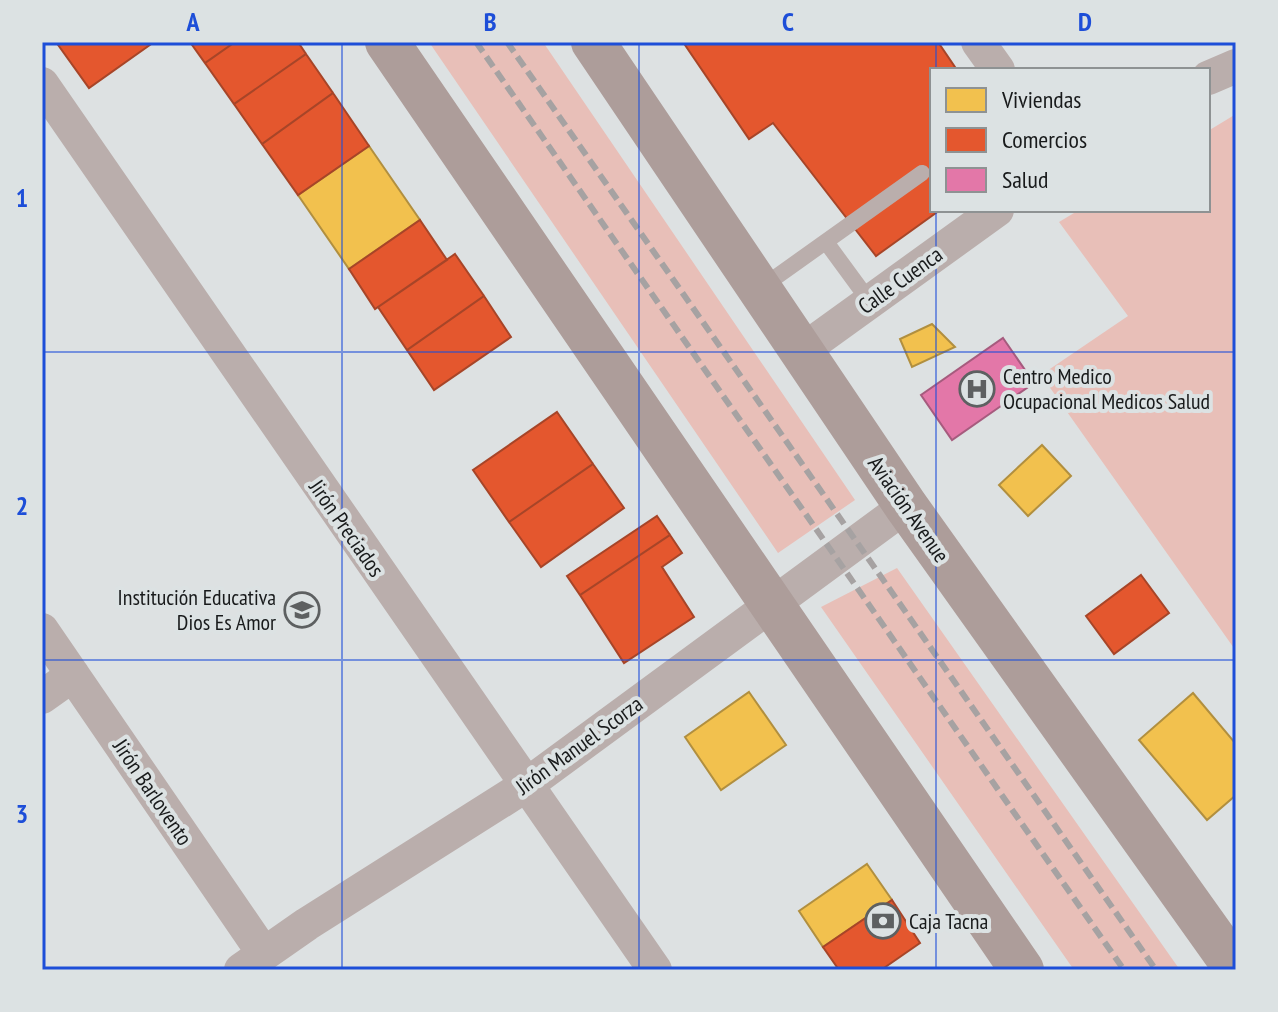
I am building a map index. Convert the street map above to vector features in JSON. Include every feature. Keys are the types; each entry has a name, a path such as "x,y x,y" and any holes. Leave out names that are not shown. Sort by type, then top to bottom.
{"main road":[{"path":"387,42 1022,970"},
{"name":"Aviación Avenue","path":"593,42 906,506 1236,969"}],"street":[{"path":"978,42 997,68"},
{"path":"1210,77 1236,66"},
{"name":"Jirón Preciados","path":"42,84 655,970"},
{"name":"Calle Cuenca","path":"803,350 994,212"},
{"name":"Jirón Manuel Scorza","path":"253,962 525,786 906,506"},
{"name":"Jirón Barlovento","path":"42,630 253,962"},
{"path":"42,697 73,675"}],"lane":[{"path":"761,288 922,173"},
{"path":"826,242 870,302"}],"shaded area":[{"path":"429,42 543,42 855,500 778,553"},
{"path":"1236,114 1236,651 1041,375 1128,316 1059,222 1076,212 1210,212 1210,130"},
{"path":"897,568 1180,970 1074,970 821,607"}],"building: Viviendas":[{"path":"369,146 420,220 349,269 298,195"},
{"path":"932,324 955,347 912,367 900,339"},
{"path":"1042,445 1071,476 1028,516 999,485"},
{"path":"749,692 786,745 721,790 685,737"},
{"path":"1193,693 1236,744 1236,795 1207,820 1139,740"},
{"path":"867,864 892,900 823,947 799,911"}],"building: Comercios":[{"path":"56,42 154,42 89,88"},
{"path":"190,42 235,42 205,63"},
{"path":"235,42 298,42 306,54 234,104 205,63"},
{"path":"683,42 938,42 956,68 930,68 930,212 937,212 876,256 773,123 749,139"},
{"path":"306,54 333,93 262,144 234,104"},
{"path":"333,93 369,146 298,195 262,144"},
{"path":"420,220 447,260 375,309 349,269"},
{"path":"455,254 484,296 407,350 378,307"},
{"path":"484,296 511,337 434,390 407,350"},
{"path":"557,412 593,464 509,522 473,470"},
{"path":"593,464 624,508 541,567 509,522"},
{"path":"657,516 670,535 580,595 567,576"},
{"path":"670,535 682,553 662,567 694,617 624,663 580,595"},
{"path":"1141,575 1169,613 1114,654 1086,616"},
{"name":"Caja Tacna","path":"892,900 920,943 881,970 839,970 823,947"}],"building: Salud":[{"name":"Centro Medico Ocupacional Medicos Salud","path":"1003,338 1034,383 952,440 921,395"}],"railway":[{"path":"476,42 1124,970"},
{"path":"507,42 1156,970"}],"place":[{"name":"Centro Medico Ocupacional Medicos Salud","path":"977,389"},
{"name":"Institución Educativa Dios Es Amor","path":"302,610"},
{"name":"Caja Tacna","path":"883,921"}]}
